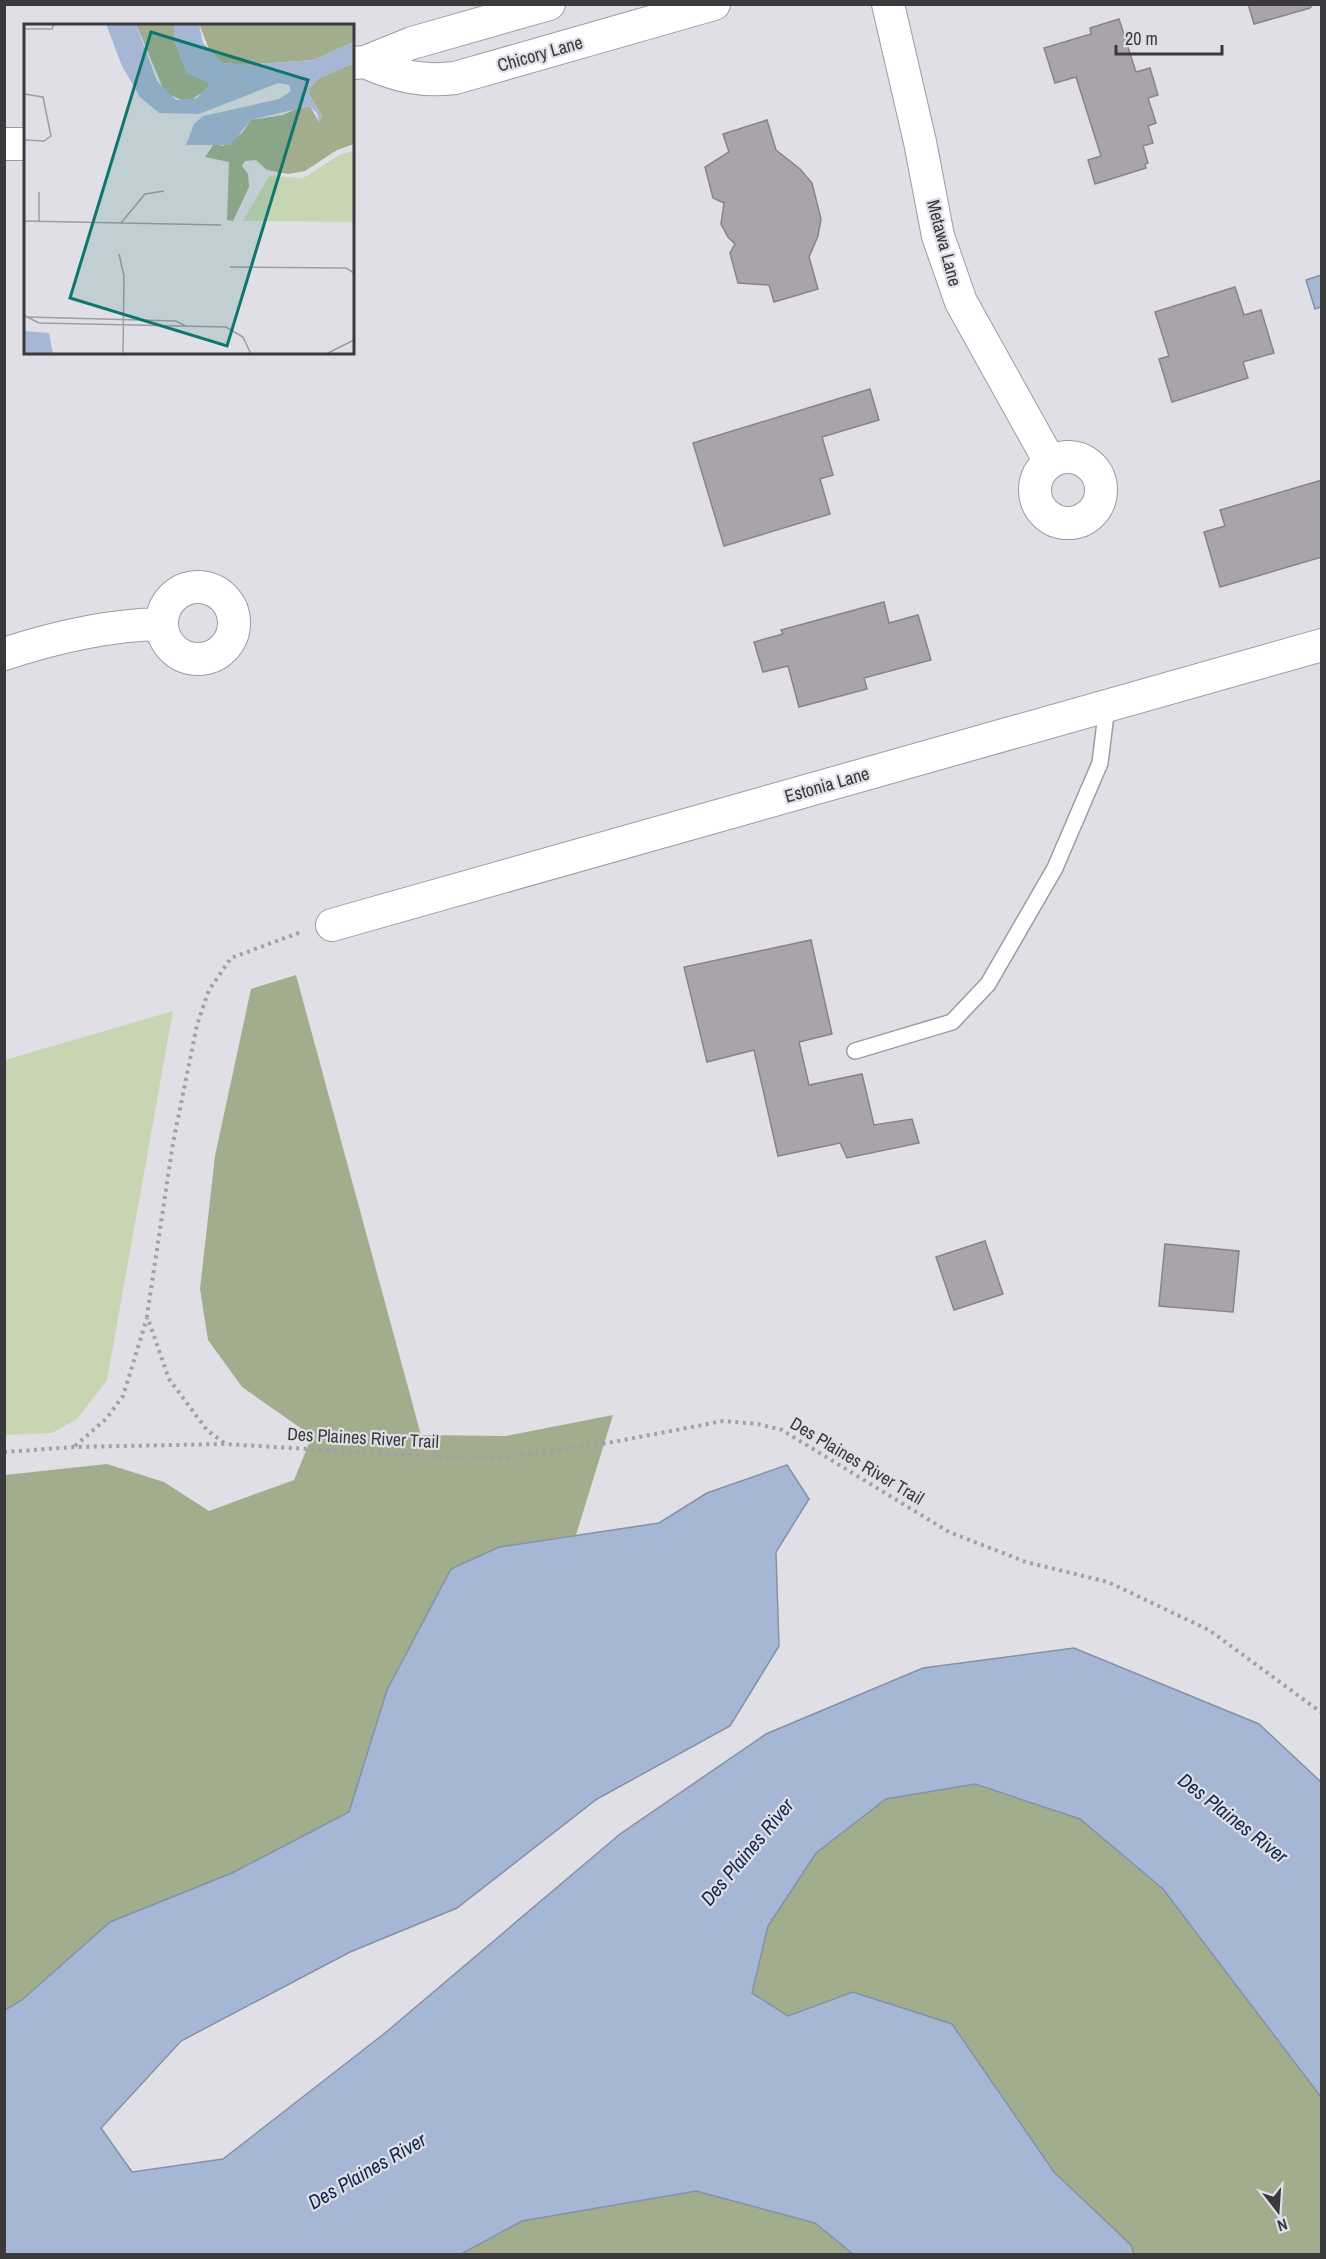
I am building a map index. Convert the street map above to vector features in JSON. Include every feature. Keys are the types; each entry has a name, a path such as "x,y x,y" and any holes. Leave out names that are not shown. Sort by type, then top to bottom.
{"street":[{"name":"Chicory Lane","path":"359,62 412,43 549,4"},
{"name":"Chicory Lane","path":"359,62 413,79 428,81 454,78 714,4"},
{"name":"Metawa Lane","path":"888,4 920,142 938,236 961,302 1050,462"},
{"path":"4,144 24,144"},
{"path":"4,654 57,637 124,625 161,624"},
{"name":"Estonia Lane","path":"332,925 1322,645"}],"lane":[{"path":"855,1051 952,1022 988,984 1054,868 1100,763 1107,706"}],"path":[{"path":"74,1447 106,1419 123,1396 147,1316 173,1143 197,1025 209,990 231,957 285,936 332,925"},
{"path":"147,1316 169,1379 207,1430 225,1444"},
{"name":"Des Plaines River Trail","path":"4,1452 74,1447 225,1444 423,1456 505,1457 608,1443 723,1420 758,1424 782,1430 949,1532 1026,1562 1108,1582 1209,1630 1322,1713"}],"green space":[{"path":"296,975 421,1435 506,1436 613,1415 576,1535 499,1547 387,1690 349,1812 232,1873 110,1922 22,2000 5,2010 5,1475 107,1464 164,1482 209,1511 294,1480 312,1436 242,1387 208,1340 200,1289 215,1156 251,989"},
{"path":"173,1011 107,1380 77,1419 52,1433 5,1435 5,1060"},
{"path":"975,1784 1080,1819 1163,1889 1321,2097 1321,2254 1134,2254 1131,2245 1054,2172 952,2024 853,1992 788,2016 752,1993 768,1926 816,1853 886,1799"},
{"path":"696,2191 815,2223 853,2254 461,2254 522,2221"}],"water":[{"path":"1321,275 1321,307 1315,309 1306,280"},
{"name":"Des Plaines River","path":"787,1465 809,1499 776,1552 779,1646 730,1726 597,1799 457,1908 350,1952 181,2041 101,2128 132,2172 223,2159 385,2033 620,1834 766,1734 923,1668 1074,1648 1259,1724 1321,1782 1321,2097 1163,1889 1080,1819 975,1784 886,1799 816,1853 768,1926 752,1993 788,2016 853,1992 952,2024 1054,2172 1131,2245 1134,2254 853,2254 815,2223 696,2191 522,2221 461,2254 5,2254 5,2010 22,2000 110,1922 232,1873 349,1812 387,1690 451,1569 499,1547 659,1523 707,1493"}],"building":[{"path":"1248,4 1313,4 1310,8 1254,24"},
{"path":"1119,19 1136,72 1150,68 1158,95 1148,98 1156,123 1148,126 1153,143 1143,146 1148,163 1145,164 1146,168 1095,184 1088,160 1101,156 1076,77 1055,83 1044,48 1091,34 1090,28"},
{"path":"767,120 776,150 800,169 812,183 821,219 818,236 809,257 818,289 774,302 769,285 738,283 730,253 735,244 721,224 724,203 713,198 705,167 729,152 723,134"},
{"path":"1235,287 1244,315 1261,310 1274,353 1243,362 1248,378 1172,402 1159,359 1169,356 1155,312"},
{"path":"870,389 879,420 822,437 833,475 820,479 830,514 724,546 693,443"},
{"path":"1322,480 1322,557 1220,587 1204,532 1225,526 1220,510"},
{"path":"884,602 889,623 918,615 931,660 864,678 867,689 799,707 788,666 763,672 754,642 783,634 781,630"},
{"path":"811,940 832,1034 799,1042 809,1085 862,1074 874,1125 912,1119 919,1143 847,1158 840,1143 778,1156 754,1050 707,1062 684,967"},
{"path":"985,1241 1003,1294 954,1310 936,1257"},
{"path":"1165,1244 1239,1251 1233,1312 1159,1306"}]}
